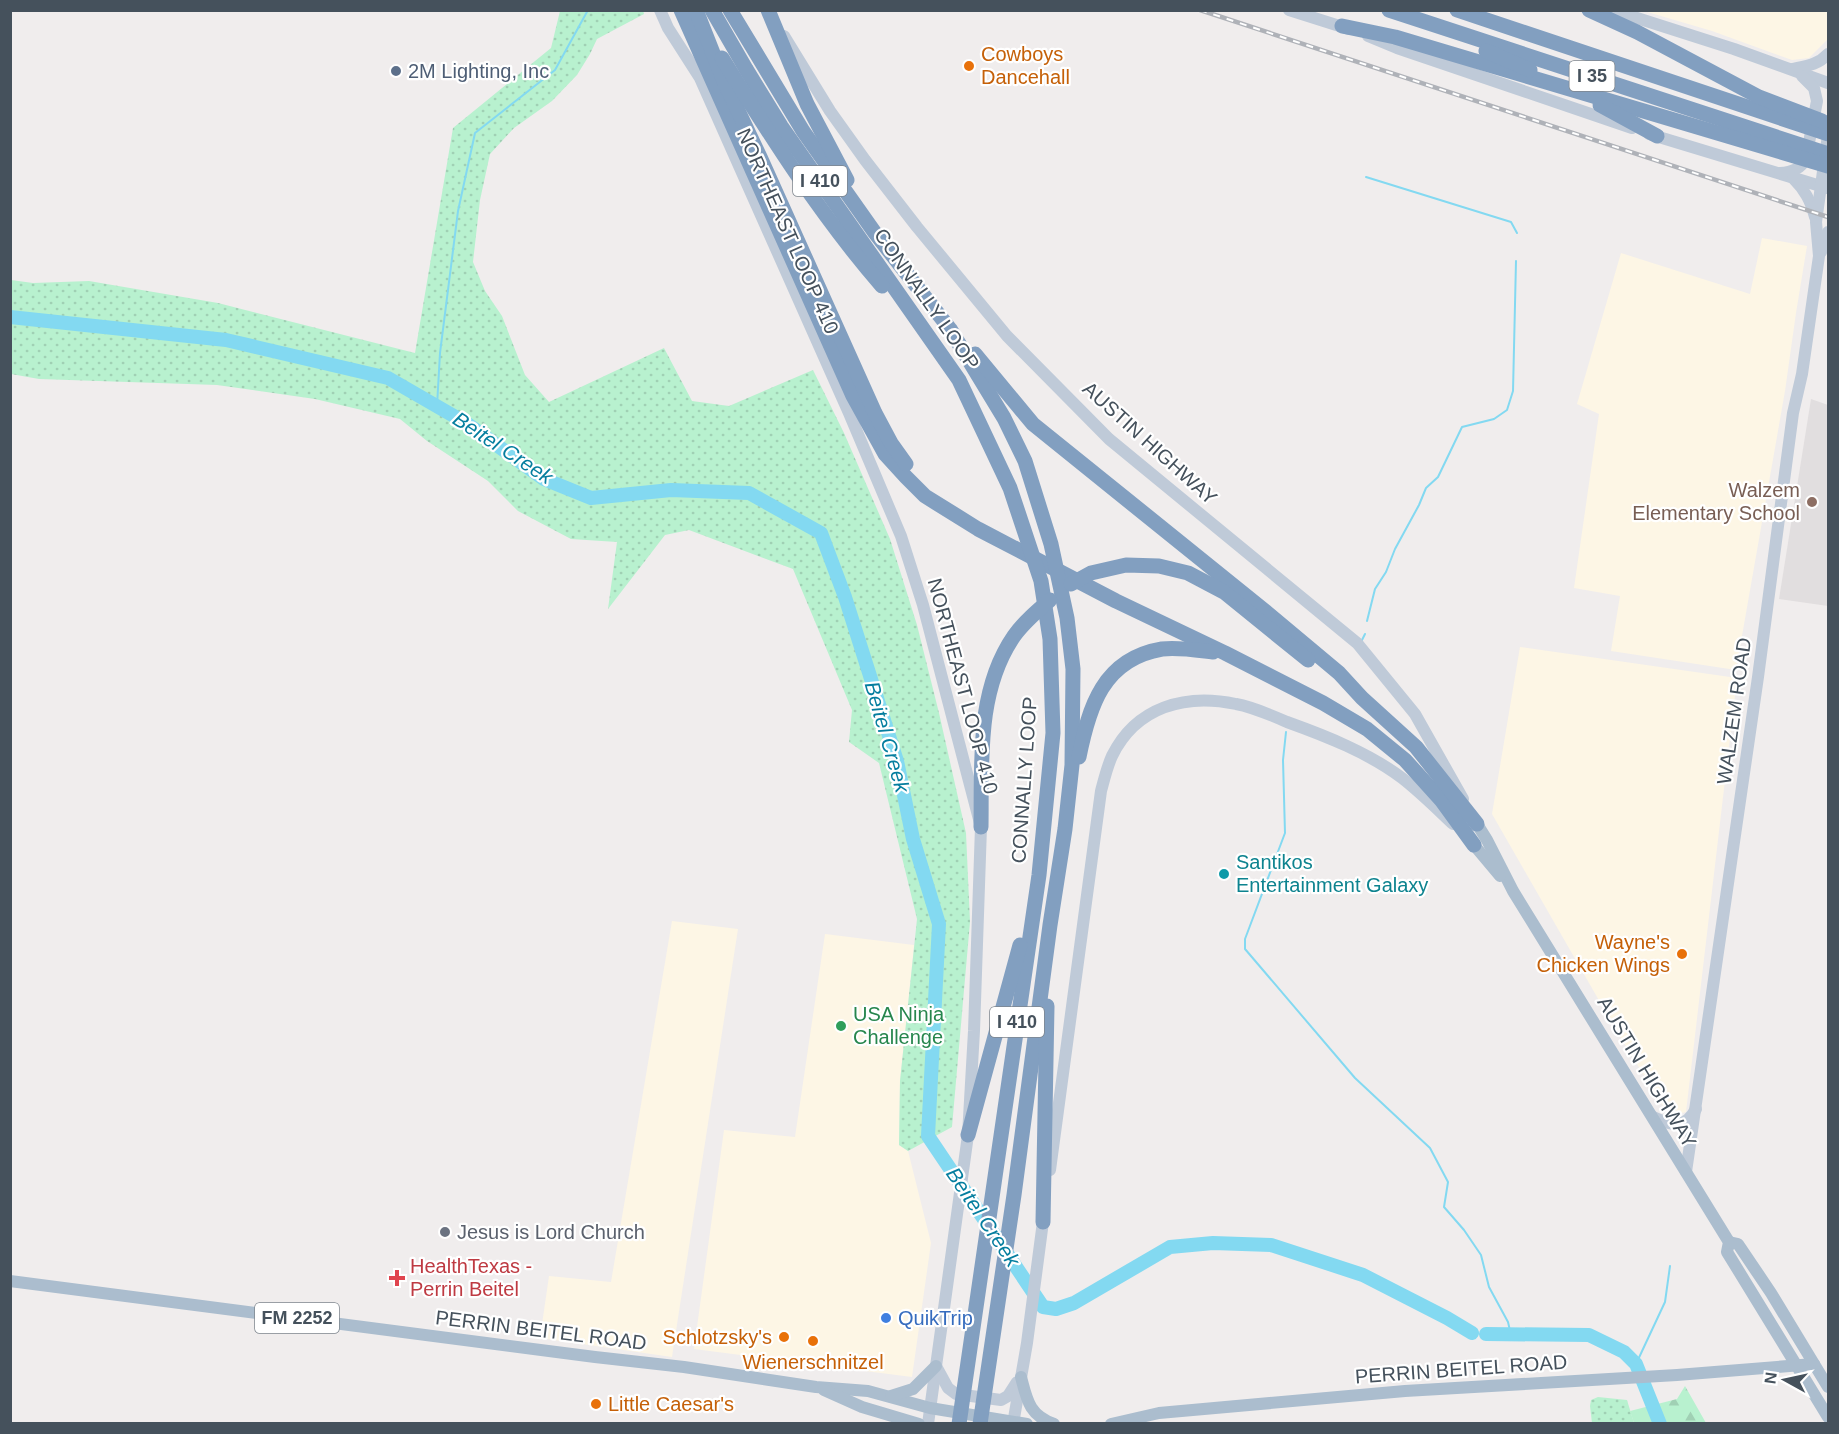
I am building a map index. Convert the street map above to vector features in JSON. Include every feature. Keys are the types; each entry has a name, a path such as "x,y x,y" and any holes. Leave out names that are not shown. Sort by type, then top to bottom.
{"highway":[{"path":"673,10 724,81"},
{"path":"681,10 853,396 885,454 906,477 926,496 978,529 1116,601 1225,653 1367,729 1405,760 1420,776 1442,801 1474,845"},
{"path":"696,10 724,81 871,404 891,443 926,487 962,519"},
{"path":"696,10 710,38 762,123 812,195 868,269 935,347"},
{"name":"CONNALLY LOOP","path":"712,10 781,126 959,380 1010,488 1041,581 1050,639 1054,728 1039,875 959,1424"},
{"path":"730,10 750,44"},
{"name":"I 410","path":"740,10 750,44"},
{"path":"768,10 807,104 874,233"},
{"path":"1383,10 1542,75 1657,136"},
{"name":"I 35","path":"1389,10 1828,154"},
{"name":"I 35","path":"1457,10 1798,118 1828,135"},
{"path":"1589,10 1637,32 1798,118 1828,123"},
{"path":"1342,26 1395,37 1828,166"},
{"name":"CONNALLY LOOP","path":"750,44 803,131 874,233 950,329 1004,418 1025,461 1052,544 1067,618 1072,669 1072,765 1014,1195 980,1424"},
{"path":"938,313 983,362 1008,396 1033,424 1339,673 1362,698 1416,747 1477,824"},
{"path":"981,826 985,717 994,677 1002,656 1014,636 1029,619 1065,587 1091,573 1126,565 1159,566 1188,573 1224,592 1343,687 1362,698"},
{"path":"1065,829 1090,709 1108,678 1131,661 1162,649 1225,653"},
{"path":"968,1135 1039,875"},
{"path":"1043,1221 1050,925"}],"main road":[{"name":"NORTHEAST LOOP 410","path":"660,10 668,28 700,78 849,413 901,536 923,605 981,826 968,1135 928,1424"},
{"name":"AUSTIN HIGHWAY","path":"768,10 830,111 865,160 1007,336 1109,439 1356,643 1415,714 1488,840 1513,891 1729,1242 1727,1252 1828,1417"},
{"path":"1289,10 1342,26 1397,48 1657,136 1825,188"},
{"path":"1612,10 1828,83"},
{"path":"1790,69 1812,65 1822,61 1828,54"},
{"path":"1778,173 1792,171 1804,162 1816,109 1814,88 1805,78 1790,69"},
{"name":"WALZEM ROAD","path":"1819,256 1816,222 1825,188 1828,135"},
{"path":"1792,177 1802,187 1811,202 1816,222"},
{"name":"WALZEM ROAD","path":"1686,1172 1757,688 1793,413 1802,374 1819,256 1828,232"},
{"name":"AUSTIN HIGHWAY","path":"1043,1221 1101,791 1111,757 1120,742 1131,729 1150,714 1161,708 1196,699 1237,704 1325,736 1401,777 1436,807 1474,845 1513,891"},
{"path":"1653,1117 1678,1125 1688,1120 1696,1108"},
{"path":"1013,1423 1027,1343 1043,1221"},
{"name":"AUSTIN HIGHWAY","path":"1729,1242 1738,1244 1771,1293 1828,1387"},
{"name":"PERRIN BEITEL ROAD","path":"10,1281 513,1347 684,1367 816,1387 868,1391 930,1408 1028,1424"},
{"path":"1764,1368 1779,1357 1773,1327"},
{"name":"PERRIN BEITEL ROAD","path":"1112,1424 1159,1413 1364,1394 1677,1375 1814,1364"},
{"path":"888,1396 913,1389 936,1366 948,1388 957,1394 996,1400 1005,1399 1021,1377"},
{"path":"1021,1377 1028,1405 1043,1420 1054,1424"},
{"name":"PERRIN BEITEL ROAD","path":"816,1387 862,1407 919,1424"},
{"path":"878,1412 894,1424"}],"shaded area":[{"path":"1644,11 1828,11 1828,36 1827,40 1809,58 1792,60 1712,31"},
{"path":"1762,238 1807,246 1785,391 1736,670 1611,651 1620,596 1574,588 1599,414 1577,404 1621,253 1750,294"},
{"name":"Walzem Elementary School","path":"1811,399 1828,405 1828,606 1779,599"},
{"path":"1520,647 1737,678 1686,1112 1669,1116 1616,1030 1492,814"},
{"path":"672,921 738,929 672,1357 540,1338 549,1276 611,1282"},
{"path":"825,934 914,945 900,1081 899,1145 908,1151 931,1243 912,1377 694,1349 724,1130 795,1137"}],"green space":[{"path":"643,10 644,14 597,39 577,75 552,101 514,128 490,154 480,200 473,262 485,291 502,316 525,375 549,402 664,348 692,401 729,406 813,370 844,433 890,539 917,625 966,833 970,922 952,1127 908,1151 899,1145 900,1081 917,919 879,763 849,742 852,710 793,569 689,530 665,535 608,609 617,542 571,539 518,511 488,481 427,441 400,419 315,399 217,385 39,379 11,374 11,280 33,283 89,281 218,303 415,353 453,128 551,48 560,11"},
{"path":"1685,1386 1706,1423 1634,1423 1630,1411 1677,1399"},
{"path":"1598,1397 1627,1400 1634,1423 1592,1423 1591,1400"}],"waterway":[{"path":"437,406 440,353 458,211 475,133 555,70 588,10"},
{"path":"1366,177 1511,222 1517,233"},
{"path":"1367,621 1375,589 1386,572 1426,488 1438,477 1462,427 1494,419 1507,410 1513,391 1516,261"},
{"name":"Beitel Creek","path":"10,317 226,340 388,378 466,423 544,479 591,498 671,490 749,493 821,533 845,597 897,761 913,839 939,924 928,1136 1043,1307 1056,1309 1074,1303 1170,1247 1213,1243 1271,1245 1363,1275 1472,1333"},
{"path":"1361,642 1365,634"},
{"path":"1286,732 1283,760 1285,833 1245,939 1245,949 1355,1078 1430,1148 1448,1182 1444,1207 1481,1255 1489,1287 1508,1322 1511,1335"},
{"path":"1636,1364 1665,1302 1670,1266"},
{"name":"Beitel Creek","path":"1486,1334 1589,1335 1624,1352 1636,1364 1660,1424"}],"railway":[{"path":"1200,10 1828,217"}],"place":[{"name":"Cowboys Dancehall","path":"969,66"},
{"name":"2M Lighting, Inc","path":"396,71"},
{"name":"Walzem Elementary School","path":"1812,502"},
{"name":"Santikos Entertainment Galaxy","path":"1224,874"},
{"name":"Wayne's Chicken Wings","path":"1682,954"},
{"name":"USA Ninja Challenge","path":"841,1026"},
{"name":"Jesus is Lord Church","path":"445,1232"},
{"name":"HealthTexas - Perrin Beitel","path":"397,1278"},
{"name":"QuikTrip","path":"886,1318"},
{"name":"Schlotzsky's","path":"784,1337"},
{"name":"Wienerschnitzel","path":"813,1341"},
{"name":"Little Caesar's","path":"596,1404"}]}
